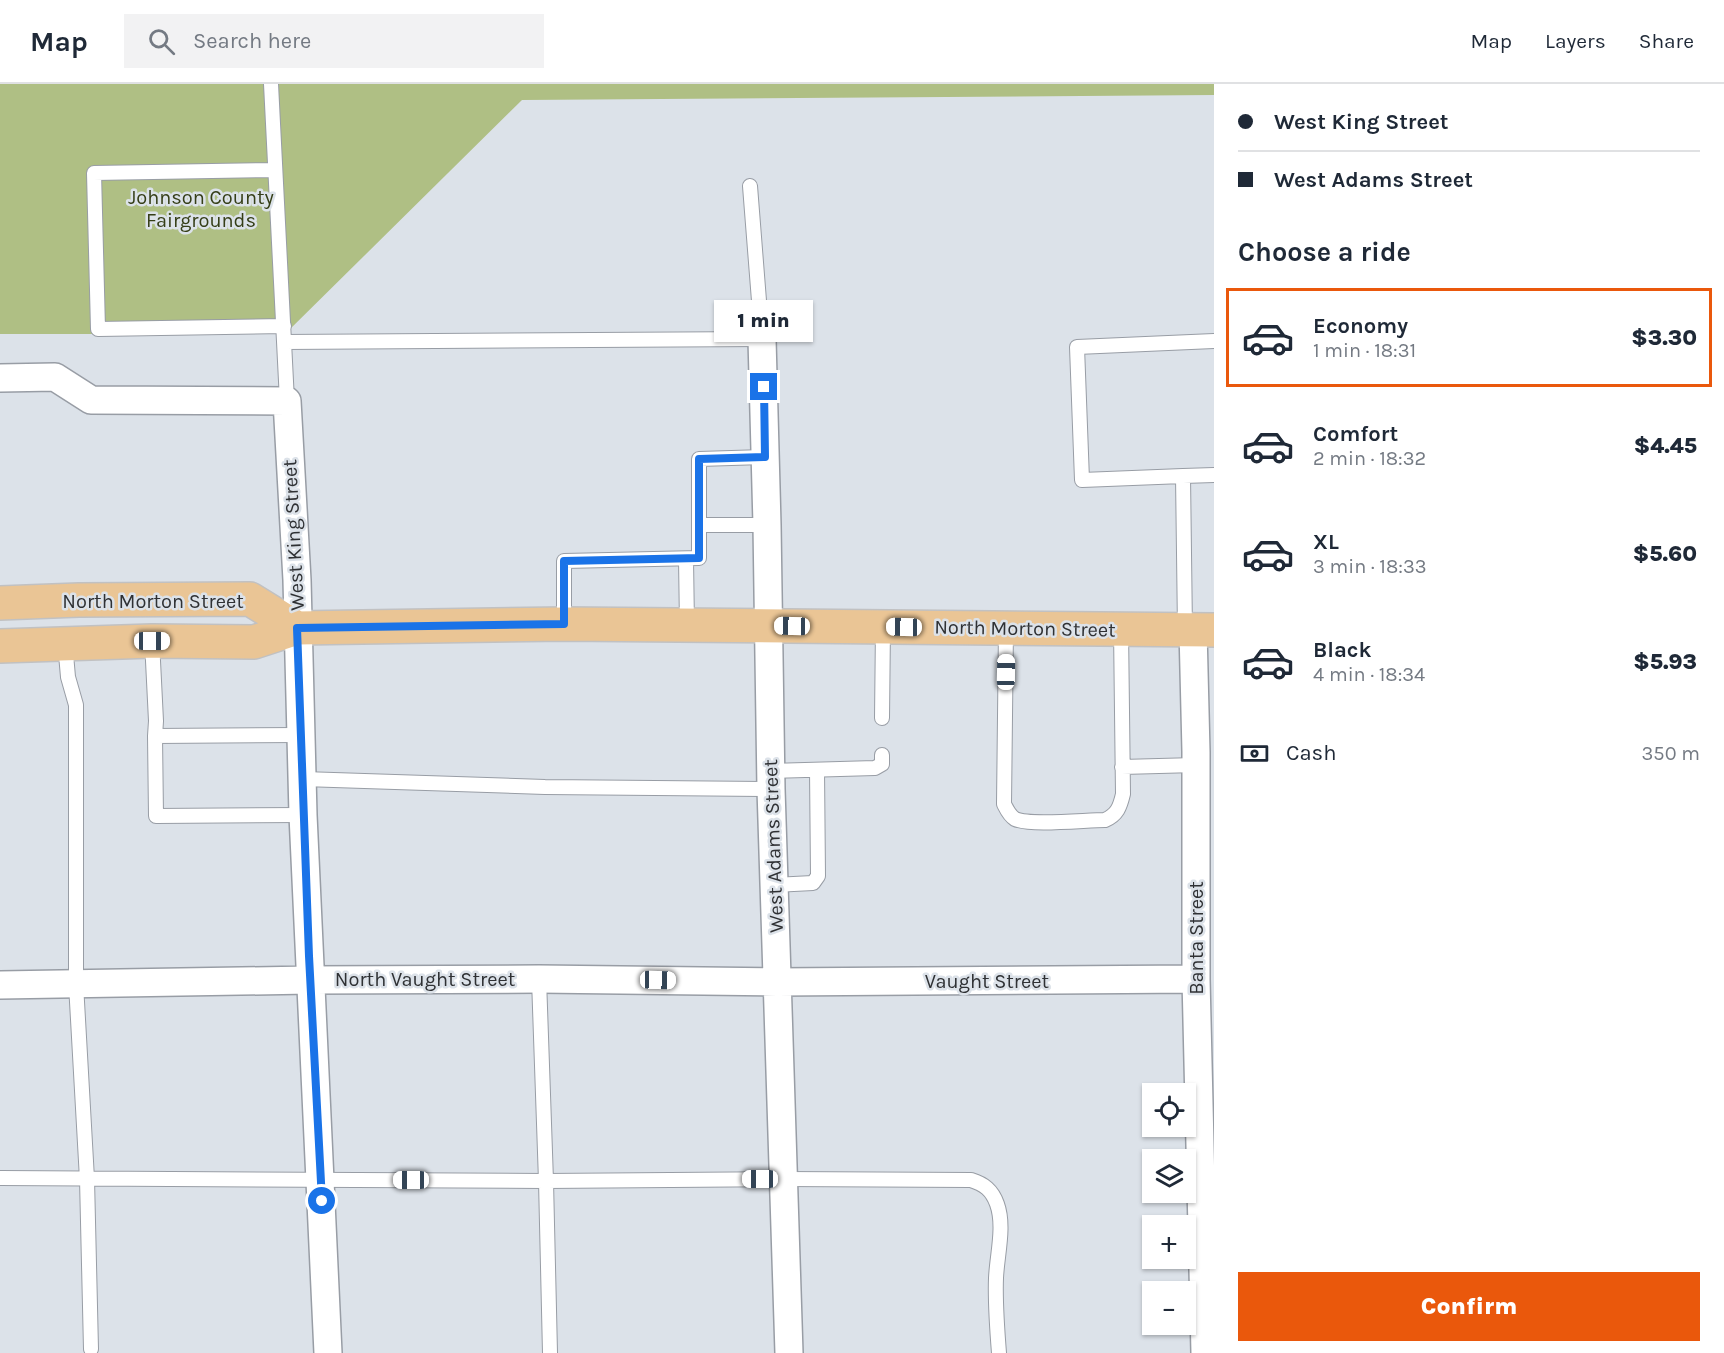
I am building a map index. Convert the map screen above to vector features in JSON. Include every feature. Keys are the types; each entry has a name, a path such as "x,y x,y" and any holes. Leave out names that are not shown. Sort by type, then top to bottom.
{"main road":[{"name":"North Morton Street","path":"0,603 250,598 297,628"},
{"name":"North Morton Street","path":"0,646 152,641 254,642 297,628 564,624 1197,630"}],"street":[{"name":"West Adams Street","path":"762,339 771,780 789,1353"},
{"path":"0,378 55,377 91,400 287,401"},
{"name":"West King Street","path":"287,401 297,580 303,815 328,1353"},
{"name":"Banta Street","path":"1197,630 1205,711 1199,756 1205,981 1205,1353"},
{"name":"North Vaught Street","path":"0,985 539,979 777,982"},
{"name":"Vaught Street","path":"777,982 1205,981"}],"lane":[{"path":"271,84 287,401"},
{"path":"274,170 94,173 98,329 284,326"},
{"path":"284,342 762,339 750,186"},
{"path":"1214,341 1077,347 1082,480 1214,475"},
{"path":"564,624 564,561 699,558 699,459 765,457"},
{"path":"1183,476 1197,630"},
{"path":"699,525 767,525"},
{"path":"686,559 687,625"},
{"path":"882,718 883,627"},
{"path":"1006,628 1004,804 1009,814 1016,820 1029,822 1105,820 1113,817 1120,808 1123,794 1121,629"},
{"path":"152,641 156,721 156,816 303,815"},
{"path":"65,643 68,676 76,705 76,984 87,1179 91,1349"},
{"path":"155,736 300,735"},
{"path":"303,780 545,787 771,780 817,770 875,768 882,764 882,755"},
{"path":"1122,766 1199,756"},
{"path":"774,885 813,883 818,876 817,770"},
{"path":"539,979 550,1353"},
{"path":"0,1178 971,1180 983,1184 991,1191 998,1204 1000,1220 996,1277 999,1353"}],"green space":[{"name":"Johnson County Fairgrounds","path":"0,84 1214,84 1214,95 522,100 285,334 0,334"}],"route":[{"path":"322,1201 309,956 297,628 564,624 564,561 699,558 699,459 765,457 764,387"}]}
